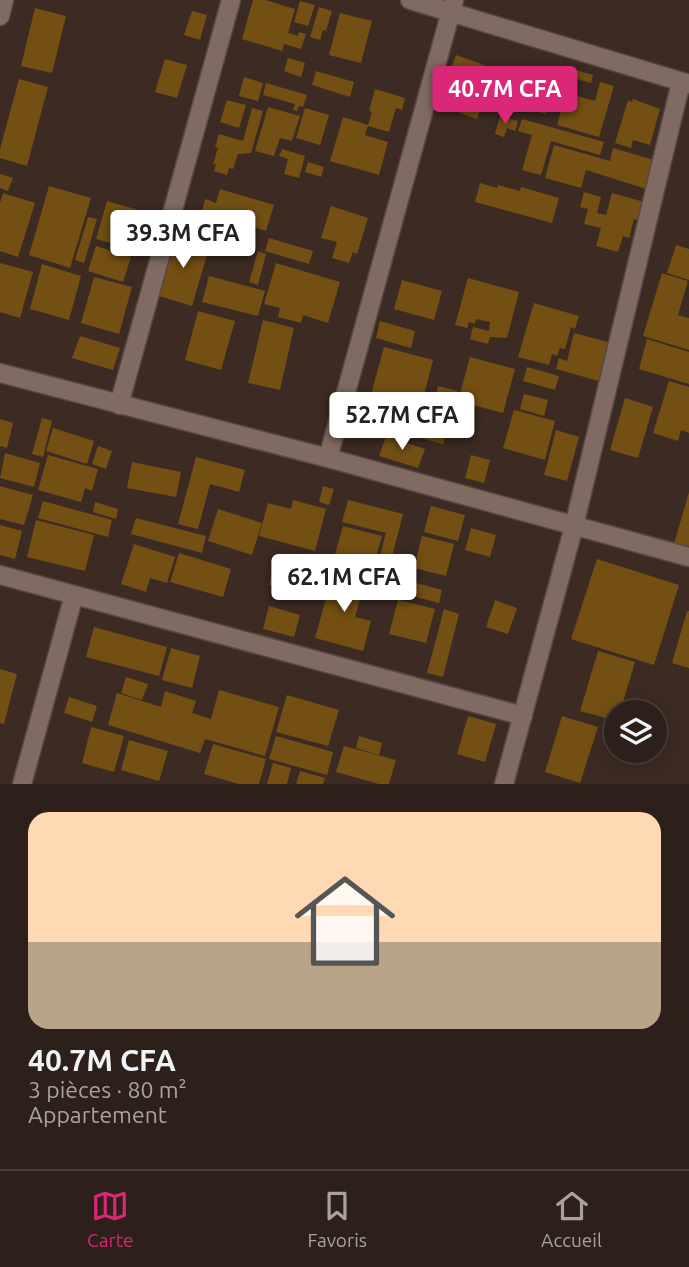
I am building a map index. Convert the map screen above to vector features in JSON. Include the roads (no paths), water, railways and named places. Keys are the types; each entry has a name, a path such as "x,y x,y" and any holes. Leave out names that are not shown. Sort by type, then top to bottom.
{"street":[{"path":"0,16 4,0"},
{"path":"119,405 231,0"},
{"path":"411,0 453,6 685,83 574,526 504,784"},
{"path":"328,458 453,6"},
{"path":"0,373 328,458 689,557"},
{"path":"0,575 523,716"},
{"path":"22,784 74,595"}]}
